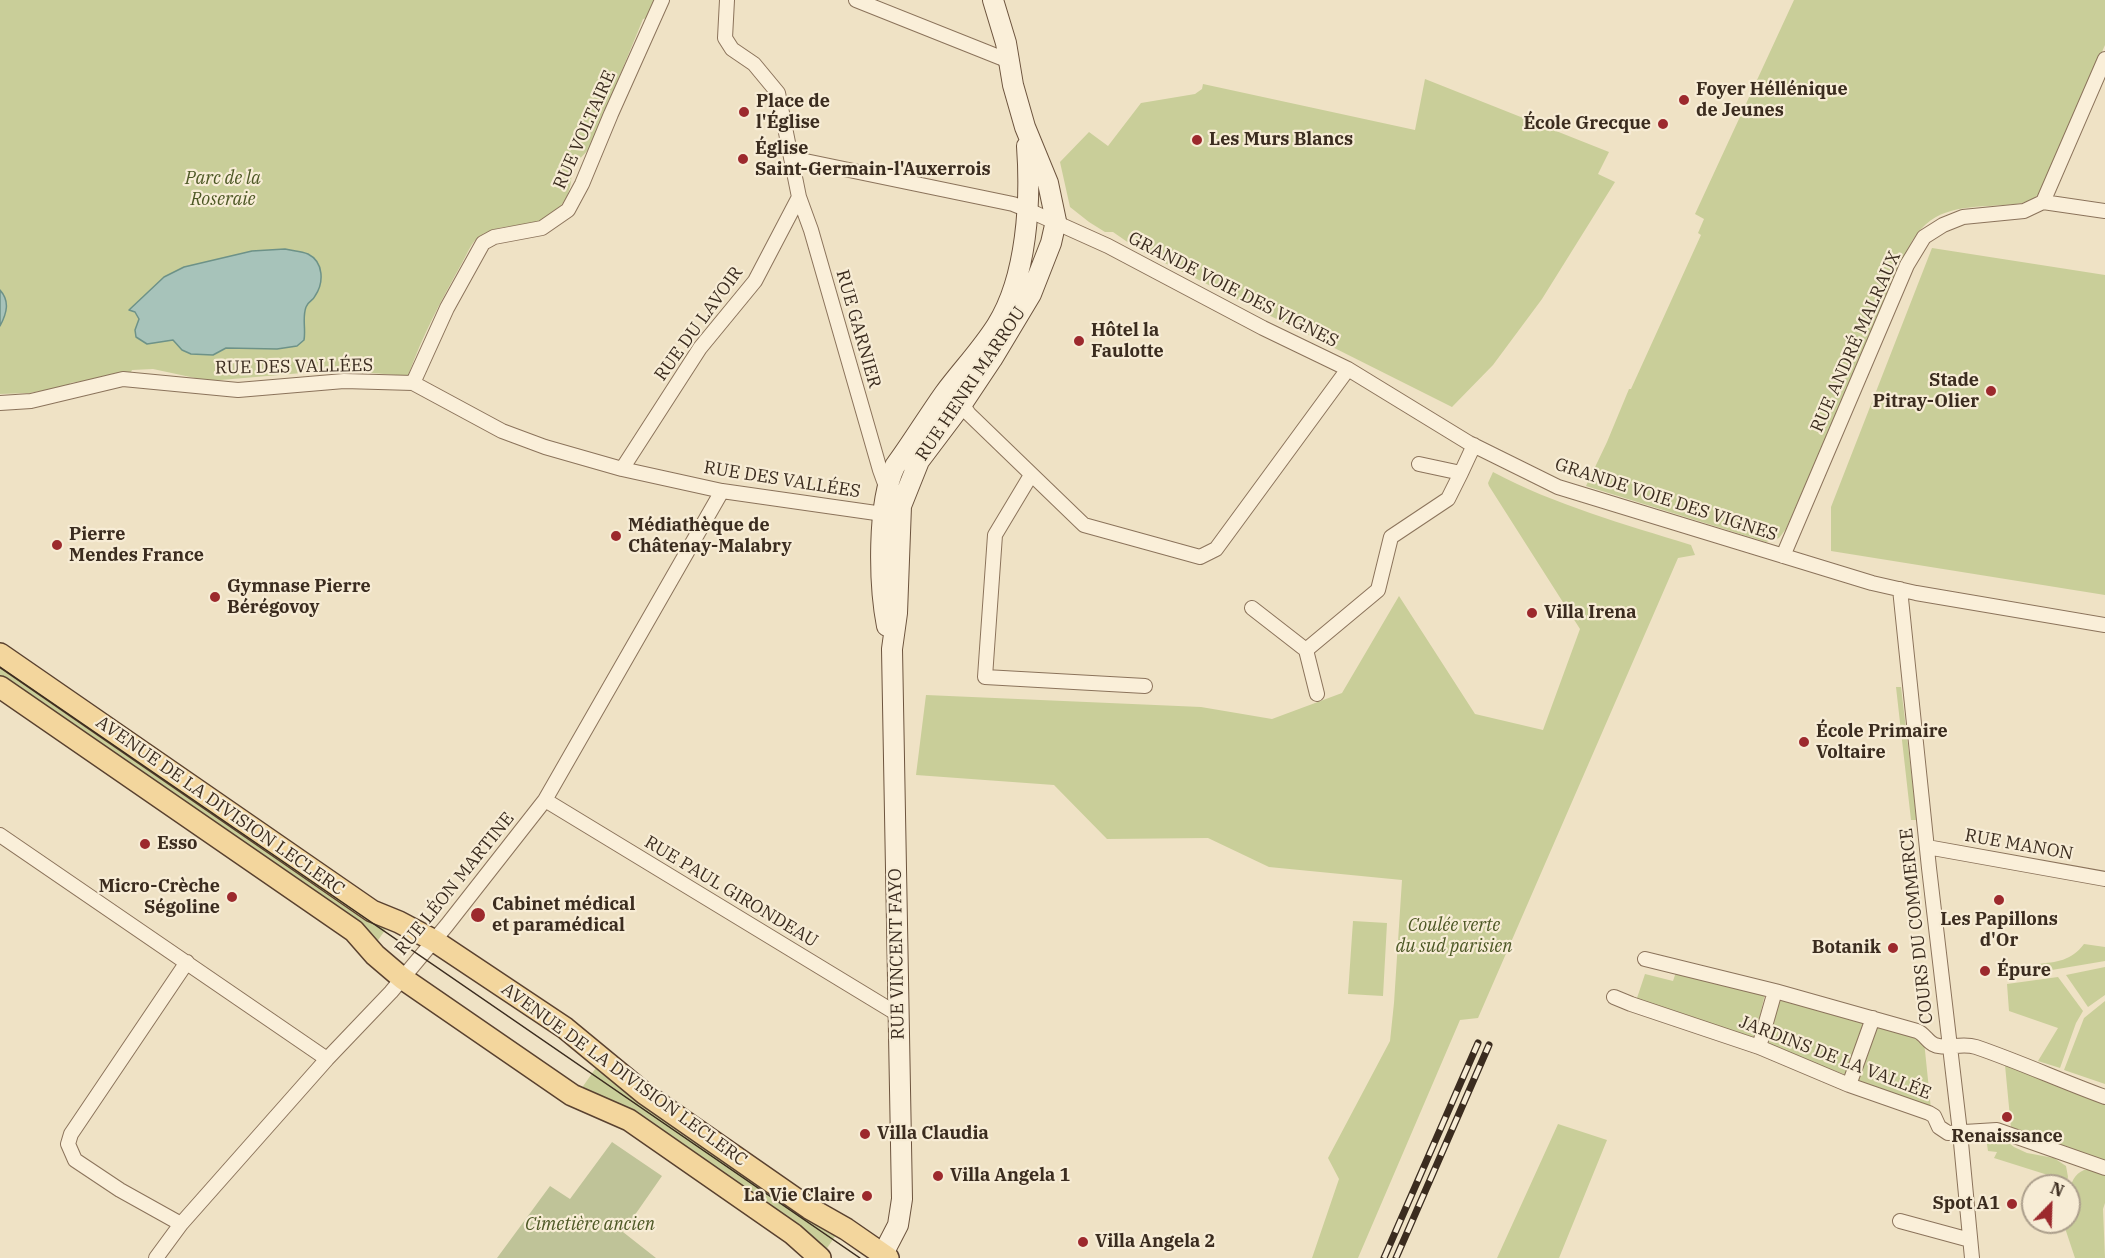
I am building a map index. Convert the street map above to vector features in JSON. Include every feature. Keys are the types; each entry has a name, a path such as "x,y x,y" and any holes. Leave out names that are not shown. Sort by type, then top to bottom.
{"main road":[{"name":"AVENUE DE LA DIVISION LECLERC","path":"0,654 372,911 433,940 565,1028 599,1054 645,1095 809,1208 846,1229 883,1257"},
{"name":"AVENUE DE LA DIVISION LECLERC","path":"0,687 354,931 375,955 402,978 572,1095 629,1120 793,1234 820,1258"}],"street":[{"name":"RUE VOLTAIRE","path":"413,383 447,308 483,243 494,237 542,228 568,210 582,184 662,0"},
{"name":"RUE GARNIER","path":"728,0 725,38 732,49 754,64 777,93 799,197 811,230 886,490"},
{"path":"856,0 1009,61"},
{"name":"RUE HENRI MARROU","path":"892,510 919,461 962,404 1031,294 1051,243 1056,221 1048,183 1025,127 1013,85 993,0"},
{"path":"2105,59 2043,202 2105,211"},
{"name":"RUE HENRI MARROU","path":"886,490 895,466 944,395 998,324 1013,289 1028,210 1029,170 1025,127"},
{"name":"GRANDE VOIE DES VIGNES","path":"791,158 1013,204 1056,221 1263,328 1348,369 1473,445 1558,487 1872,583 2105,625"},
{"name":"RUE DU LAVOIR","path":"622,469 700,348 754,281 799,197"},
{"name":"RUE ANDRÉ MALRAUX","path":"1783,556 1906,265 1924,237 1942,225 1963,217 2024,211 2043,202"},
{"path":"962,404 969,414 1031,476 1084,525 1200,557 1216,549 1348,369"},
{"name":"RUE DES VALLÉES","path":"0,403 31,401 123,379 238,390 344,381 413,383 502,431 545,447 622,469 722,491 892,510"},
{"path":"1306,650 1378,590 1391,537 1448,499 1473,445"},
{"path":"1419,464 1461,473"},
{"path":"1031,476 995,535 985,677 1145,686"},
{"name":"RUE VINCENT FAYO","path":"883,1257 898,1225 902,1199 892,649 897,613 892,510 886,490"},
{"name":"RUE LÉON MARTINE","path":"156,1258 181,1224 402,978 545,800 722,491"},
{"name":"COURS DU COMMERCE","path":"1900,589 1972,1258"},
{"path":"1252,608 1306,650 1317,694"},
{"name":"RUE PAUL GIRONDEAU","path":"545,800 899,1015"},
{"path":"0,834 327,1059"},
{"name":"RUE MANON","path":"1927,848 2105,879"},
{"path":"1645,959 1873,1018 1922,1033 1929,1042 1937,1046 1961,1044 1973,1046 2105,1097"},
{"path":"181,1224 120,1190 75,1160 68,1144 71,1134 188,962"},
{"path":"1759,1047 1775,991"},
{"name":"JARDINS DE LA VALLÉE","path":"1614,997 1759,1047 1849,1085 1931,1114 1939,1127 1948,1133 1997,1130 2105,1168"},
{"path":"1849,1085 1873,1018"},
{"path":"1900,1221 1970,1240"}],"green space":[{"name":"Parc de la Roseraie","path":"0,0 657,0 651,17 643,19 590,148 571,168 571,184 566,199 556,211 542,220 495,229 475,241 433,318 408,376 337,370 209,381 153,369 132,370 130,374 70,383 70,385 30,393 0,394"},
{"path":"1794,0 2105,0 2105,45 2039,194 2022,203 1964,208 1941,215 1921,229 1912,241 1786,529 1779,538 1766,542 1586,486 1701,235 1698,233 1704,219 1695,214"},
{"path":"1425,79 1609,152 1598,174 1615,182 1542,299 1493,365 1452,407 1139,250 1113,232 1105,232 1070,207 1060,162 1089,132 1108,146 1141,103 1195,94 1202,89 1203,84 1415,130"},
{"name":"Stade Pitray-Olier","path":"1932,248 2105,275 2105,595 1831,551 1831,507"},
{"name":"Coulée verte du sud parisien","path":"1493,472 1565,504 1691,545 1695,555 1678,558 1478,1018 1460,1020 1358,1258 1312,1258 1339,1179 1328,1158 1390,1041 1402,880 1269,867 1208,838 1107,839 1054,785 916,775 926,695 1201,707 1272,719 1342,693 1399,596 1475,714 1543,730 1580,629 1489,486"},
{"path":"0,661 390,923 374,946 0,683"},
{"path":"1896,687 1901,687 1917,820 1911,820"},
{"path":"1353,921 1387,923 1383,996 1348,994"},
{"path":"2084,944 2105,947 2105,961 2040,972 2038,970 2037,964 2069,957"},
{"path":"2025,965 2025,972 2003,975 2003,966"},
{"path":"2105,967 2105,995 2088,1007 2066,975"},
{"path":"1676,972 1765,994 1754,1041 1636,1001 1645,974 1673,981"},
{"path":"2058,977 2083,1011 2076,1023 2060,1068 2038,1061 2058,1028 2009,1011 2007,984"},
{"path":"1780,998 1865,1020 1846,1075 1833,1070 1830,1075 1800,1063 1802,1057 1768,1045"},
{"path":"2105,1001 2105,1084 2064,1070 2084,1018"},
{"path":"1877,1026 1924,1041 1931,1109 1857,1083"},
{"path":"600,1062 838,1232 823,1254 579,1092"},
{"path":"2005,1065 2105,1101 2105,1163 2011,1128"},
{"path":"1558,1124 1607,1140 1559,1258 1497,1258"},
{"path":"2001,1137 2027,1153 2054,1158 2066,1166 2067,1174 2045,1174 1994,1158 1997,1152 1988,1151 1986,1138"},
{"name":"Cimetière ancien","path":"612,1142 662,1176 623,1232 656,1258 497,1258 550,1186 570,1199"},
{"path":"2084,1170 2094,1170 2105,1174 2103,1209 2105,1258 2075,1258 2067,1234 2081,1234 2081,1174 2078,1174"}],"water":[{"path":"285,249 308,254 317,262 321,273 318,291 305,311 304,340 297,346 277,349 226,348 213,355 191,354 182,350 173,340 147,344 136,337 135,330 139,319 135,312 129,310 164,277 184,267 252,251"},
{"path":"0,290 5,298 6,307 0,326"}],"tram line":[{"path":"0,667 860,1258"}],"railway":[{"path":"1384,1258 1478,1043"},
{"path":"1396,1258 1489,1045"}],"place":[{"name":"Foyer Héllénique de Jeunes","path":"1684,100"},
{"name":"Place de l'Église","path":"744,112"},
{"name":"École Grecque","path":"1663,124"},
{"name":"Les Murs Blancs","path":"1197,140"},
{"name":"Église Saint-Germain-l'Auxerrois","path":"743,159"},
{"name":"Hôtel la Faulotte","path":"1079,341"},
{"name":"Stade Pitray-Olier","path":"1991,391"},
{"name":"Médiathèque de Châtenay-Malabry","path":"616,536"},
{"name":"Pierre Mendes France","path":"57,545"},
{"name":"Gymnase Pierre Bérégovoy","path":"215,597"},
{"name":"Villa Irena","path":"1532,613"},
{"name":"École Primaire Voltaire","path":"1804,742"},
{"name":"Esso","path":"145,844"},
{"name":"Micro-Crèche Ségoline","path":"232,897"},
{"name":"Les Papillons d'Or","path":"1999,900"},
{"name":"Cabinet médical et paramédical","path":"478,915"},
{"name":"Botanik","path":"1893,948"},
{"name":"Épure","path":"1985,971"},
{"name":"Renaissance","path":"2007,1117"},
{"name":"Villa Claudia","path":"865,1134"},
{"name":"Villa Angela 1","path":"938,1176"},
{"name":"La Vie Claire","path":"867,1196"},
{"name":"Spot A1","path":"2012,1204"},
{"name":"Villa Angela 2","path":"1083,1242"}]}
